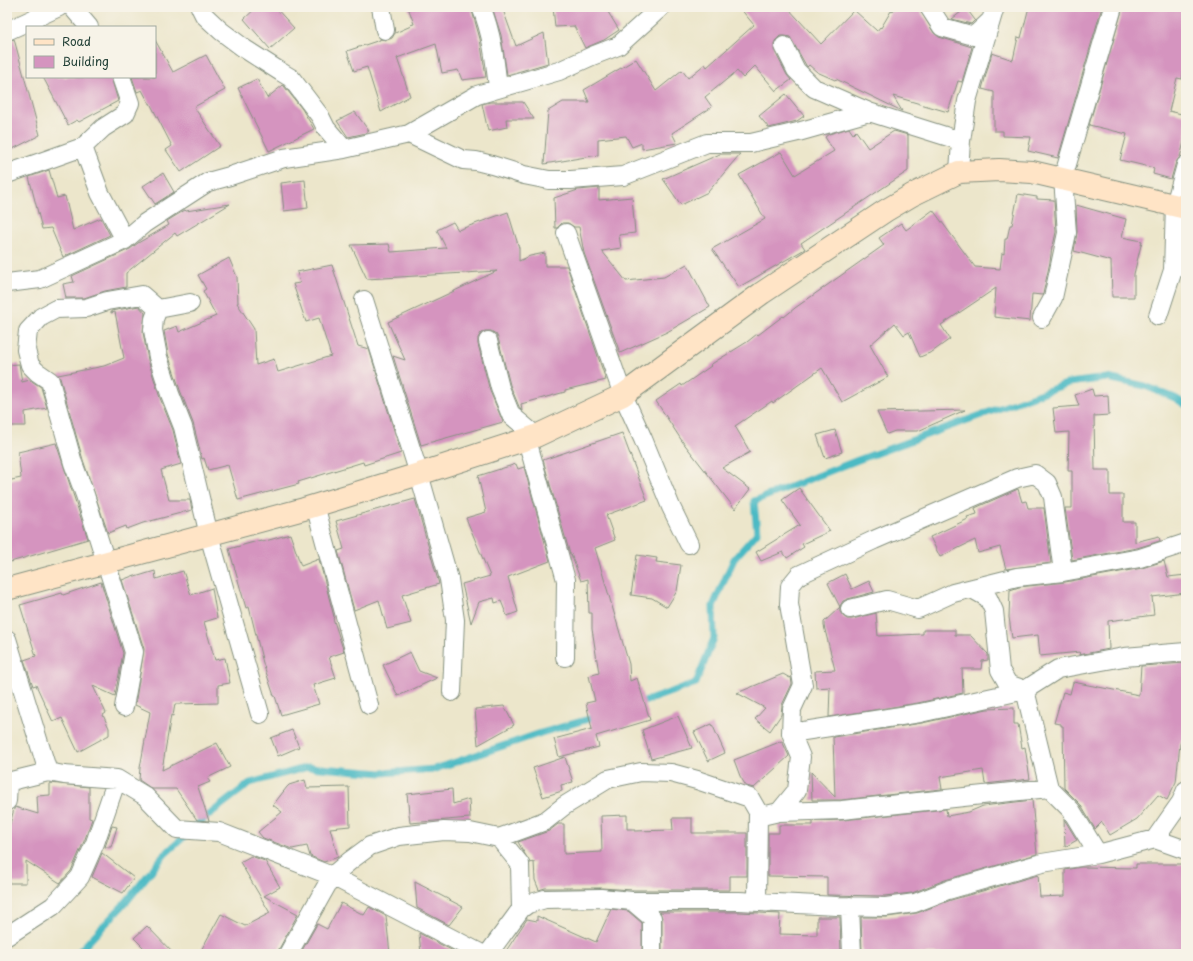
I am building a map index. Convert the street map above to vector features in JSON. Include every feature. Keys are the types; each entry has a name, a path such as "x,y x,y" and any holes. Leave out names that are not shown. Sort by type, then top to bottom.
{"street":[{"path":"7,31 59,7"},
{"path":"72,7 88,26"},
{"path":"185,7 202,11 220,31 245,49 291,78 320,116 326,128 344,149"},
{"path":"381,7 385,30"},
{"path":"481,7 486,19 493,47 498,88"},
{"path":"7,283 40,279 125,240 145,223 208,182 284,158 344,149 408,134 477,95 559,71 618,46 661,7"},
{"path":"929,7 942,27 974,36 993,13"},
{"path":"1042,318 1053,298 1067,233 1063,178 1113,7"},
{"path":"959,172 961,141 967,101 993,13"},
{"path":"784,46 796,70 814,88 869,112 961,141"},
{"path":"7,174 83,147 103,128 125,114 130,103 121,78"},
{"path":"408,134 463,160 482,163 524,176 549,180 571,180 623,176 707,143 751,143 798,132 869,112"},
{"path":"83,147 100,193 125,240"},
{"path":"1158,316 1173,270 1186,165"},
{"path":"7,589 107,563 315,505 532,438 623,395 762,293 878,215 912,194 959,172 999,170 1032,172 1180,206"},
{"path":"566,233 623,395 671,507 689,544"},
{"path":"124,707 134,652 107,563 73,463 50,381 30,365 26,350 28,331 41,317 56,309 86,308 107,301 142,295 158,309"},
{"path":"364,300 449,579 455,620 452,692"},
{"path":"158,309 190,303"},
{"path":"158,309 154,319 153,330 158,357 183,427 209,535 260,714"},
{"path":"488,342 500,388 511,415 532,438 566,580 565,657"},
{"path":"779,812 797,790 801,757 791,733 792,709 803,685 789,604 790,586 799,575 874,540 1017,478 1035,474 1047,483 1053,497 1063,572"},
{"path":"315,505 369,705"},
{"path":"850,609 887,600 918,609 953,593 1017,577 1063,572 1140,558 1186,543"},
{"path":"972,589 988,598 994,611 1000,670 1008,684 1025,690"},
{"path":"7,639 48,772"},
{"path":"791,733 920,713 1025,690 1058,669 1124,657 1186,652"},
{"path":"1025,690 1049,788 1071,810 1098,854"},
{"path":"7,802 7,782 48,772 64,775 117,779 145,796 177,829 219,832 332,876 482,954"},
{"path":"288,954 332,876 370,846 399,836 444,831 470,832 499,838 545,821 564,806 608,779 641,772 671,773 750,798 758,812 756,902"},
{"path":"7,936 53,906 80,877 95,843 117,779"},
{"path":"758,812 766,816 779,812 842,810 1049,788"},
{"path":"1155,839 1181,802 1186,790"},
{"path":"499,838 520,864 521,909"},
{"path":"488,954 521,909 528,904 545,899 601,898 632,901 756,902 886,907 915,903 948,890 1042,863 1098,854 1155,839 1186,850"},
{"path":"632,901 652,918 652,954"},
{"path":"850,906 852,954"}],"building":[{"path":"257,7 275,7 294,28 270,49 244,19"},
{"path":"408,7 471,7 480,39 486,77 462,80 458,70 442,73 436,44 397,58 410,96 381,112 367,67 354,71 347,51 380,39 387,40 392,38 395,33 414,24"},
{"path":"492,7 502,7 516,46 544,33 548,63 507,75 501,35"},
{"path":"553,7 605,7 619,30 604,40 585,48 574,26 555,27"},
{"path":"739,7 787,7 821,44 854,10 877,31 880,27 881,28 891,11 892,12 896,7 918,7 934,33 939,37 972,47 962,82 958,81 948,112 893,96 902,111 836,79 835,80 817,72 809,65 807,67 790,37 780,36 775,41 774,50 791,80 776,91 755,66 743,78 737,71 705,97 712,107 672,133 677,143 642,149 642,143 632,147 626,136 598,139 598,155 544,164 548,111 563,102 589,102 584,90 636,59 656,91 682,70 688,78 705,64 707,67 754,25"},
{"path":"1029,7 1102,7 1058,158 1028,151 1031,137 1003,136 1003,131 994,131 994,92 982,89 992,53 1013,60 1018,37 1021,38"},
{"path":"1123,7 1186,7 1186,60 1182,79 1177,78 1169,111 1186,115 1186,135 1180,157 1176,162 1171,179 1153,174 1154,168 1120,160 1127,134 1089,125"},
{"path":"966,8 975,20 971,24 952,19"},
{"path":"14,39 40,135 7,152 7,41"},
{"path":"156,42 173,72 206,55 225,90 194,107 220,146 181,172 166,150 172,146 150,103 142,90 137,92 132,78 156,78"},
{"path":"44,78 111,78 118,101 79,122 77,120 68,125"},
{"path":"257,79 267,98 283,85 302,109 314,129 269,151 238,88"},
{"path":"786,94 804,116 797,121 769,128 759,116"},
{"path":"490,102 523,102 534,119 506,119 507,127 488,131 482,104"},
{"path":"355,112 369,131 348,137 337,121"},
{"path":"849,128 853,134 856,131 868,148 894,131 908,135 908,171 801,243 805,249 739,287 712,249 765,219 739,175 781,152 795,175 834,151 825,137 829,134"},
{"path":"720,154 740,154 708,192 681,205 663,179"},
{"path":"49,170 57,198 65,196 73,230 101,218 110,235 63,257 51,228 42,229 29,177"},
{"path":"163,173 174,192 155,204 143,186"},
{"path":"305,180 308,208 284,211 281,183"},
{"path":"599,188 599,200 632,197 635,233 619,235 621,248 602,251 626,281 664,277 687,264 710,307 667,332 620,353 584,253 579,227 574,227 568,223 562,223 555,228 554,198 578,190"},
{"path":"1018,194 1037,197 1037,199 1054,200 1056,232 1043,294 1032,294 1030,321 994,317 996,288 941,325 950,339 932,352 920,357 909,332 904,335 895,323 870,345 888,377 842,402 822,368 773,403 772,401 735,426 750,452 722,468 750,489 735,509 682,441 656,401 681,384 682,386 711,366 710,365 757,334 758,335 884,245 879,238 901,223 906,230 933,210 975,267 1000,269 1002,253 1004,254 1005,239 1007,239 1010,225 1012,225"},
{"path":"230,204 177,236 175,233 126,273 126,287 105,291 84,298 66,298 63,284 74,282 72,276 130,249 169,225 167,221 185,210"},
{"path":"1076,205 1126,219 1122,237 1142,241 1134,274 1134,297 1112,297 1111,261 1074,251 1077,232"},
{"path":"508,212 519,248 519,261 530,256 545,253 545,266 567,266 606,380 565,390 565,392 521,404 522,411 510,385 498,338 496,334 491,331 485,331 481,333 478,338 478,344 490,391 503,422 421,445 393,356 405,360 388,322 497,271 367,279 351,245 389,244 391,252 446,248 437,230 453,222 458,230"},
{"path":"229,258 237,277 237,303 254,329 256,365 274,359 278,372 331,356 319,318 306,322 293,284 300,283 297,272 332,265 358,346 369,349 401,453 364,465 363,462 298,482 299,484 238,500 228,465 208,470 204,458 202,459 193,423 168,354 164,331 177,326 179,332 216,316 203,291 206,289 198,275"},
{"path":"139,306 145,313 143,332 148,360 160,398 173,430 181,464 161,470 169,500 190,500 192,510 143,523 127,529 126,526 108,533 83,460 58,375 104,366 124,358 115,312 111,313 111,311"},
{"path":"19,364 22,382 30,380 41,387 47,408 25,412 26,426 7,426 7,365"},
{"path":"1092,389 1094,396 1108,395 1109,415 1094,416 1095,470 1110,470 1110,495 1123,495 1123,522 1135,522 1135,542 1159,536 1160,541 1137,548 1072,560 1065,508 1072,508 1072,471 1068,471 1069,432 1056,433 1053,408 1079,406 1075,395"},
{"path":"965,410 918,431 895,431 887,434 877,412"},
{"path":"835,430 842,452 825,458 817,435"},
{"path":"622,433 647,500 606,515 615,540 595,548 629,664 630,681 637,678 650,720 596,736 599,747 559,757 554,739 592,729 586,703 595,701 589,676 599,673 592,629 592,613 589,613 588,579 581,581 570,554 543,460"},
{"path":"56,443 88,539 7,563 7,481 21,478 18,452"},
{"path":"516,464 518,469 524,467 550,561 508,577 518,612 507,616 501,601 495,603 494,598 479,602 471,623 462,584 490,576 466,518 486,512 478,476"},
{"path":"799,488 830,531 802,544 804,547 787,558 783,552 761,561 756,552 800,525 782,500"},
{"path":"1018,489 1022,502 1026,501 1028,508 1044,508 1051,563 1006,569 1000,547 978,553 975,540 940,557 930,537 968,519 967,517 977,514 975,508"},
{"path":"415,499 439,584 402,595 411,623 387,629 379,600 354,610 338,551 344,549 336,521"},
{"path":"290,534 301,566 319,559 334,617 333,618 344,652 329,657 336,678 313,685 319,704 281,715 263,663 249,607 246,608 229,549"},
{"path":"637,555 657,558 656,562 681,565 677,591 667,607 652,598 631,595"},
{"path":"1164,561 1168,577 1186,575 1186,593 1152,597 1154,615 1108,621 1109,649 1079,655 1080,652 1040,656 1038,635 1012,638 1009,617 1010,590 1019,587 1065,582 1142,568"},
{"path":"155,571 156,579 183,571 191,595 212,588 217,618 204,622 215,660 225,658 230,683 218,685 218,703 175,704 173,716 171,715 162,770 217,743 230,767 207,778 210,782 198,787 209,821 197,820 176,789 152,789 139,780 150,712 135,705 144,649 122,580 135,575 135,577"},
{"path":"845,574 852,589 869,581 874,592 843,601 840,607 828,583"},
{"path":"101,582 123,653 115,696 93,686 106,713 103,715 109,728 109,735 78,752 62,718 53,722 36,685 33,686 24,660 36,656 20,605 62,593 63,595"},
{"path":"840,607 840,612 847,619 876,613 878,636 923,634 923,630 955,630 955,635 970,635 988,654 988,660 982,661 981,669 962,669 963,693 918,703 829,717 830,687 816,688 815,671 835,670 824,622"},
{"path":"410,652 419,671 437,678 398,696 383,665"},
{"path":"1186,663 1186,733 1180,744 1176,782 1167,800 1158,795 1137,819 1110,835 1102,822 1095,829 1080,804 1064,788 1063,726 1061,726 1061,724 1054,723 1063,692 1070,694 1073,682 1139,695 1141,666"},
{"path":"783,674 790,678 791,677 792,684 782,705 781,715 770,731 755,719 765,708 737,693"},
{"path":"504,706 514,725 478,745 475,709"},
{"path":"1014,708 1014,724 1018,724 1022,748 1025,747 1030,779 985,784 983,770 940,777 942,789 841,800 812,800 811,772 835,797 833,737 922,723 987,709"},
{"path":"678,716 692,748 651,759 642,730"},
{"path":"712,724 725,753 708,761 694,732"},
{"path":"292,730 299,747 278,756 271,738"},
{"path":"782,741 789,756 754,788 746,786 740,776 734,760"},
{"path":"565,757 573,782 561,785 562,791 543,797 533,768"},
{"path":"305,780 307,788 349,787 350,826 330,828 338,857 324,862 310,856 307,846 292,849 263,838 258,832 282,812 273,805 287,787"},
{"path":"50,783 89,787 89,818 92,819 85,839 71,871 60,883 26,861 26,883 8,883 8,831 14,809 15,807 38,814 37,796 50,795"},
{"path":"452,789 453,804 469,799 470,818 410,823 407,794"},
{"path":"1032,800 1037,854 945,880 912,893 885,896 827,895 827,877 768,876 768,833 779,833 779,825 813,825 813,821 843,820 946,809 947,816 969,812 983,806"},
{"path":"627,815 627,829 634,829 634,831 673,830 672,818 692,818 692,833 747,833 747,876 730,876 730,890 545,888 539,890 535,880 534,862 530,863 518,842 549,831 558,824 564,824 564,854 602,852 601,816"},
{"path":"1064,819 1077,840 1065,847"},
{"path":"112,826 117,827 111,847 105,847"},
{"path":"102,853 134,878 123,893 92,877"},
{"path":"251,856 265,861 280,887 264,896 298,914 279,949 278,954 199,954 221,914 245,926 270,913 240,862"},
{"path":"1136,864 1186,864 1186,954 1110,952 1111,954 862,954 861,917 887,917 917,913 951,900 1038,875 1040,897 1065,896 1065,870 1081,867 1136,868"},
{"path":"415,882 463,907 449,925 417,908"},
{"path":"341,903 364,915 369,907 386,916 390,954 300,954 317,924 327,929"},
{"path":"611,909 628,911 642,923 642,954 504,954 527,919 537,921 537,916 596,942"},
{"path":"660,912 739,912 780,914 779,934 817,935 817,917 840,917 841,954 662,954 662,918"},
{"path":"147,926 174,954 150,954 134,938"},
{"path":"419,933 459,954 421,954"}],"waterway":[{"path":"635,705 696,683 714,638 713,606 734,559 757,533 754,501 858,460 1069,383 1107,378 1145,386 1175,398 1186,405"},
{"path":"77,954 127,901 165,854 206,817 250,783 308,767 382,773 435,769 541,733 599,716"}]}
